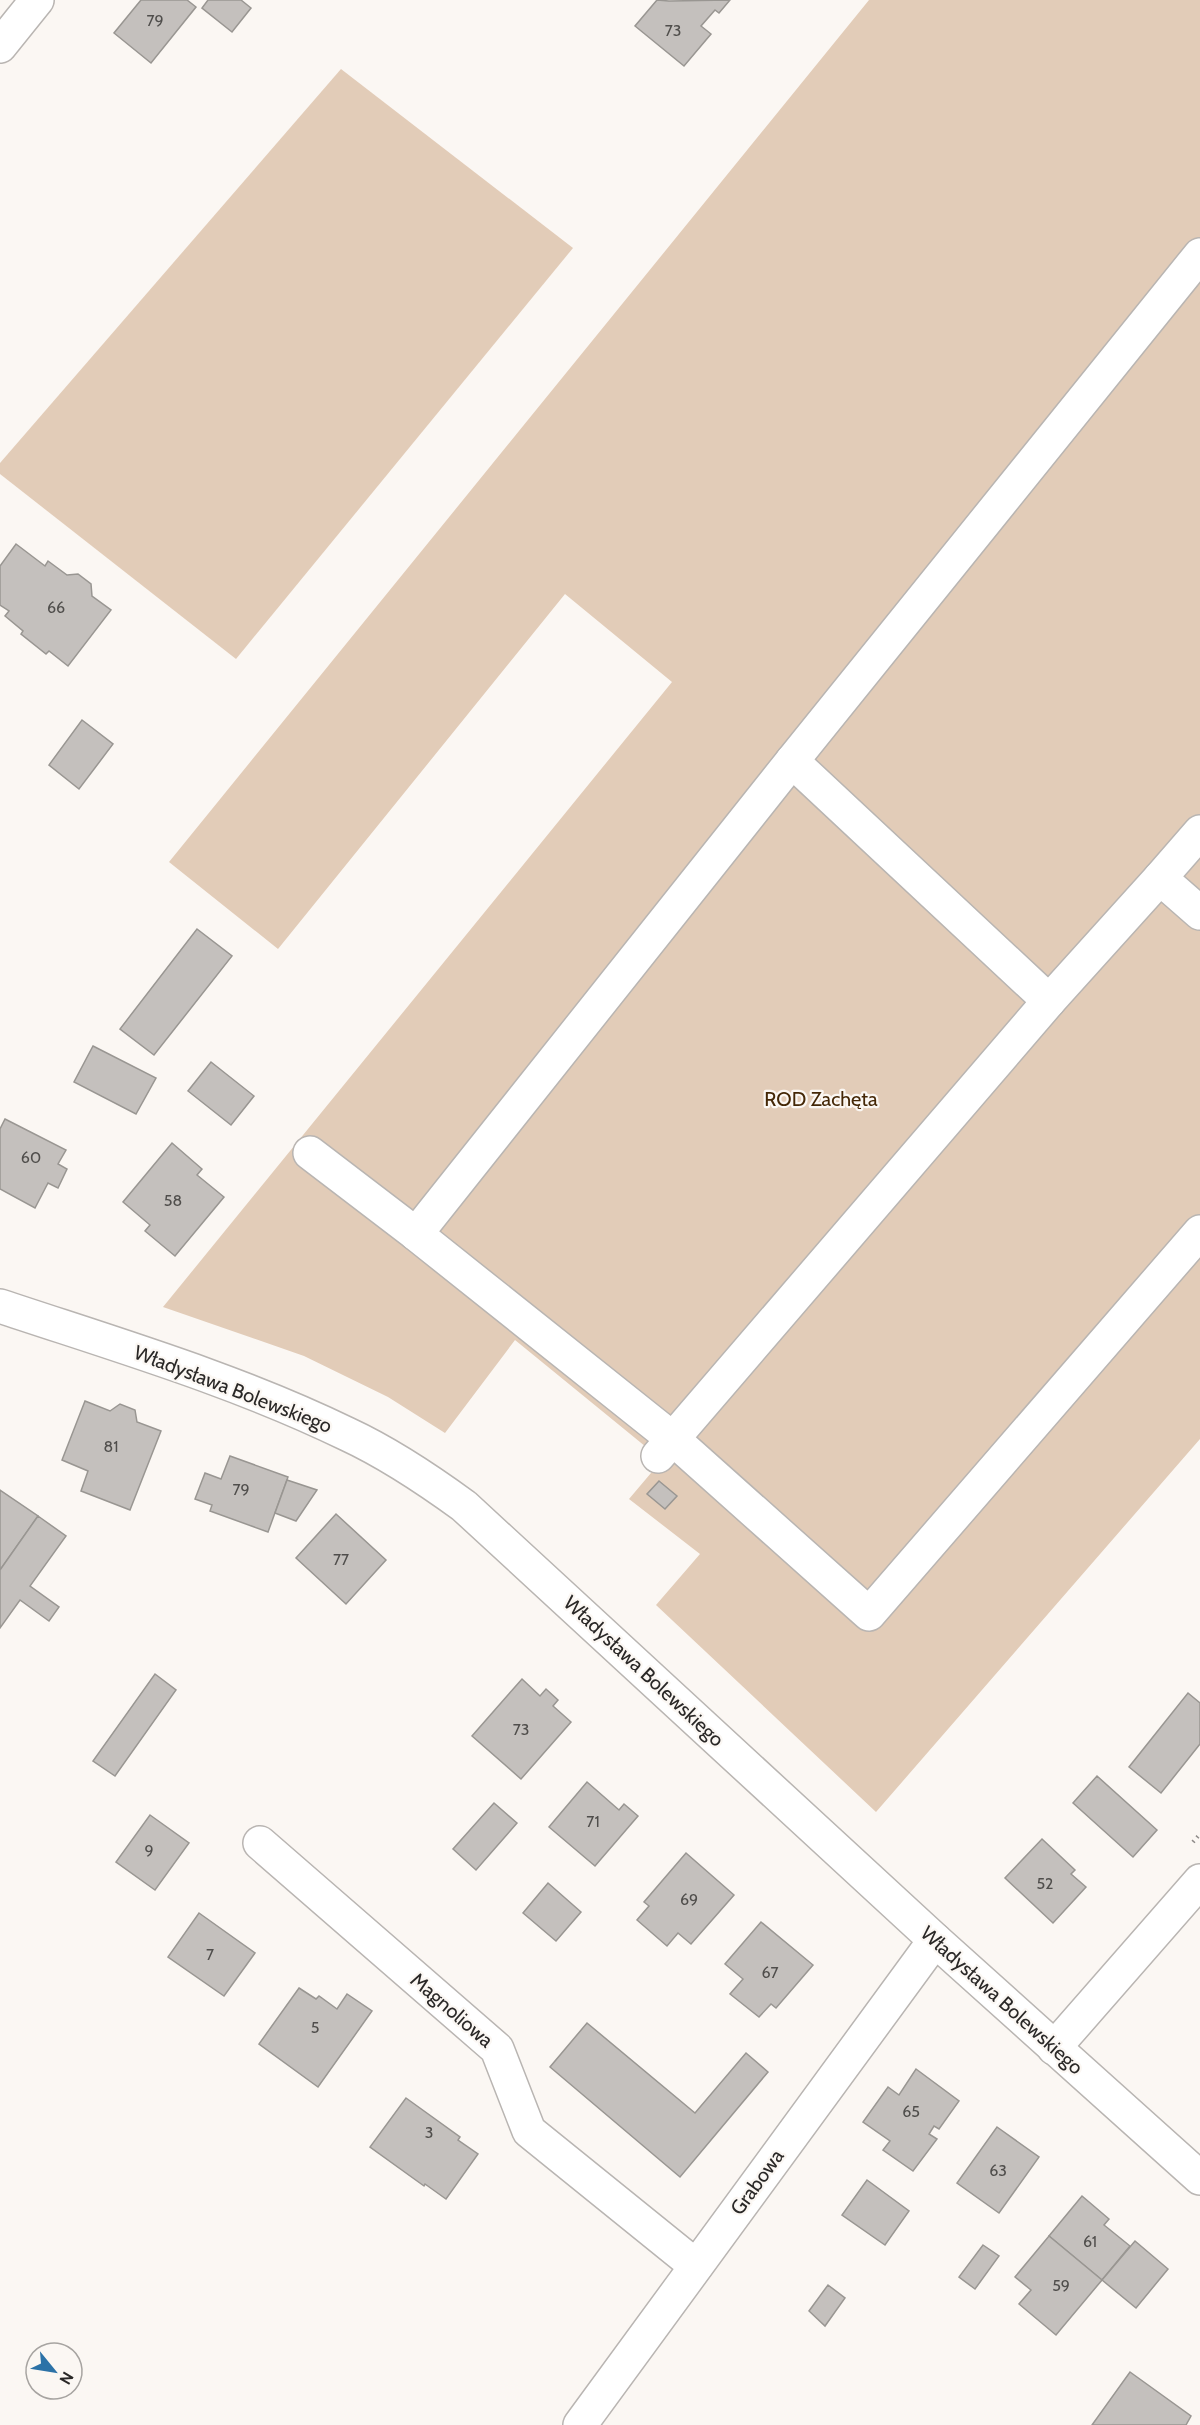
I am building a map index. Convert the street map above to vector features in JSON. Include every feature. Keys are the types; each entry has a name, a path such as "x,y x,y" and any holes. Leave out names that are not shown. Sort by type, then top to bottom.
{"street":[{"path":"0,46 37,0"},
{"path":"416,1234 792,761 1200,255"},
{"path":"792,761 1049,1001"},
{"path":"665,1448 1049,1001 1200,832"},
{"path":"1161,878 1200,913"},
{"path":"310,1153 416,1234 665,1448 869,1614 1200,1232"},
{"name":"Władysława Bolewskiego","path":"0,1306 267,1398 349,1434 440,1488 517,1553 935,1940 1200,2178"},
{"name":"Magnoliowa","path":"260,1843 497,2049 529,2131 696,2266"},
{"path":"1054,2048 1200,1881"},
{"name":"Grabowa","path":"580,2425 935,1940"}],"green space":[{"name":"ROD Zachęta","path":"869,0 1200,0 1200,1439 876,1812 656,1605 700,1554 629,1499 662,1460 515,1340 445,1433 388,1397 304,1356 163,1307 672,682 565,594 278,949 169,862"},
{"path":"341,69 573,248 236,659 0,474 0,463"}],"building":[{"path":"141,0 187,0 196,7 151,63 114,33"},
{"path":"208,0 241,0 251,8 232,32 202,8"},
{"path":"657,0 730,0 719,13 715,10 701,26 711,34 684,66 635,26"},
{"path":"16,544 45,566 48,561 67,575 78,574 91,584 92,596 111,610 68,666 49,651 46,654 21,634 23,631 5,616 9,611 0,605 0,566"},
{"path":"82,720 113,744 79,789 49,765"},
{"path":"197,929 232,956 154,1055 120,1029"},
{"path":"93,1046 156,1078 136,1114 74,1082"},
{"path":"211,1062 254,1096 231,1125 188,1091"},
{"path":"5,1119 66,1150 58,1164 67,1169 58,1188 48,1183 35,1208 0,1189 0,1129"},
{"path":"172,1143 202,1169 197,1175 224,1197 175,1256 145,1231 150,1225 123,1202"},
{"path":"85,1401 110,1411 120,1404 135,1410 137,1422 161,1431 130,1510 81,1491 88,1471 62,1460"},
{"path":"230,1456 288,1477 268,1532 210,1511 212,1505 195,1499 205,1473 221,1479"},
{"path":"287,1480 317,1490 296,1521 275,1513"},
{"path":"659,1481 677,1496 665,1509 647,1494"},
{"path":"0,1490 38,1516 0,1570"},
{"path":"336,1514 386,1560 346,1604 296,1558"},
{"path":"38,1516 66,1536 30,1586 59,1607 49,1621 20,1600 0,1628 0,1570"},
{"path":"155,1674 176,1690 115,1776 93,1761"},
{"path":"522,1679 540,1696 546,1689 558,1700 553,1706 571,1722 521,1779 472,1736"},
{"path":"1188,1693 1200,1703 1200,1744 1161,1793 1129,1767"},
{"path":"1097,1776 1157,1830 1133,1857 1073,1803"},
{"path":"587,1782 619,1810 624,1804 638,1816 595,1866 549,1827"},
{"path":"494,1803 517,1823 476,1870 453,1849"},
{"path":"150,1815 189,1843 155,1890 116,1862"},
{"path":"1042,1839 1075,1870 1071,1874 1086,1887 1053,1923 1005,1878"},
{"path":"686,1853 734,1895 691,1944 678,1933 667,1946 637,1920 649,1906 644,1902"},
{"path":"548,1883 581,1912 556,1941 523,1913"},
{"path":"199,1913 255,1953 224,1996 168,1957"},
{"path":"761,1922 813,1965 776,2008 771,2004 759,2017 730,1994 743,1979 725,1964"},
{"path":"299,1988 316,1999 319,1996 337,2009 347,1994 372,2011 318,2087 259,2044"},
{"path":"587,2023 695,2113 746,2053 768,2072 680,2177 550,2067"},
{"path":"916,2069 959,2101 939,2129 934,2126 929,2134 937,2139 913,2171 883,2150 890,2141 863,2122 888,2087 899,2095"},
{"path":"406,2098 460,2137 458,2140 478,2154 446,2199 370,2147"},
{"path":"997,2127 1039,2157 999,2213 957,2183"},
{"path":"867,2180 909,2211 885,2245 842,2215"},
{"path":"1082,2196 1109,2219 1104,2225 1130,2246 1102,2280 1049,2236"},
{"path":"1049,2236 1102,2280 1056,2335 1019,2304 1031,2290 1015,2277"},
{"path":"1135,2241 1168,2269 1136,2308 1102,2280"},
{"path":"983,2245 999,2256 975,2289 959,2277"},
{"path":"828,2285 845,2298 825,2326 809,2311"},
{"path":"1130,2372 1191,2416 1186,2425 1092,2425"}]}
